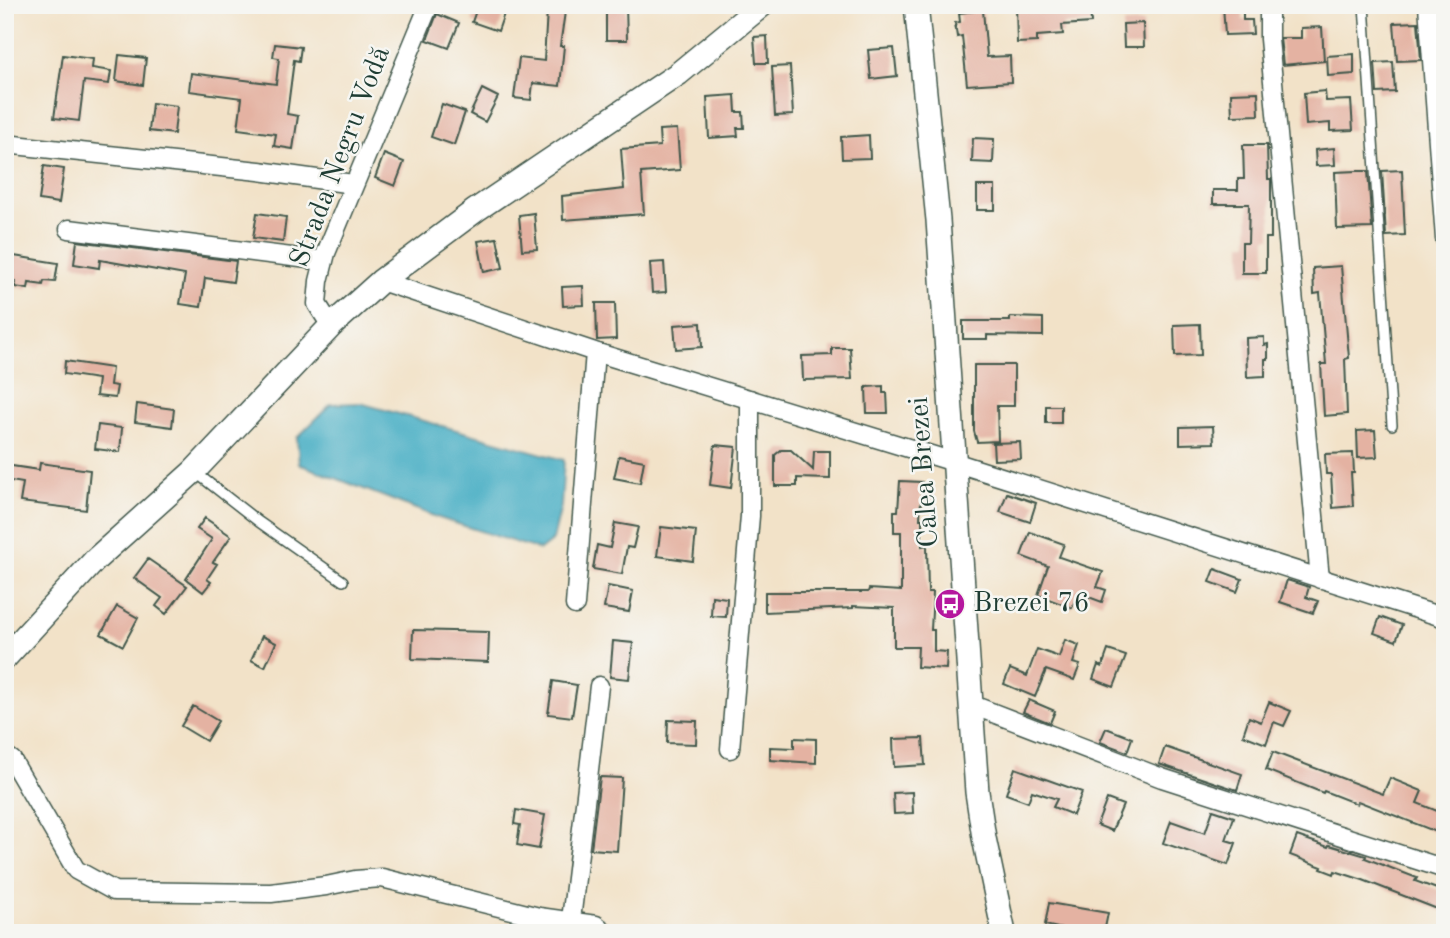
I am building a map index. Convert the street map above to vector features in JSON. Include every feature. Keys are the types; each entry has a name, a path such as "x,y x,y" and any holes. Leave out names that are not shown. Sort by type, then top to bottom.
{"street":[{"name":"Strada Negru Vodă","path":"331,326 317,304 324,261 353,184 429,5"},
{"path":"5,658 96,559 194,471 331,326 381,281 476,210 678,74 762,5"},
{"name":"Calea Brezei","path":"916,5 937,220 977,792 1004,933"},
{"path":"1269,5 1269,39 1320,579"},
{"path":"1428,5 1445,239"},
{"path":"5,145 260,171 353,184"},
{"path":"69,229 324,261"},
{"path":"381,281 595,352 954,462 1445,618"},
{"path":"575,605 595,352"},
{"path":"730,750 750,516 750,399"},
{"path":"571,920 600,686"},
{"path":"970,704 1162,778 1445,869"},
{"path":"5,755 12,760 76,870 114,891 271,893 382,878 527,914 596,925 606,933"}],"lane":[{"path":"1364,5 1392,425"},
{"path":"194,471 259,522 343,581"}],"water":[{"path":"360,403 564,460 561,506 553,540 540,550 439,518 299,464 297,438 331,404"}],"building":[{"path":"478,5 507,5 498,31 472,22"},
{"path":"606,5 626,5 627,40 606,40"},
{"path":"1016,5 1090,5 1091,23 1062,25 1063,34 1037,36 1037,42 1017,43"},
{"path":"1223,5 1243,5 1243,20 1252,20 1253,34 1225,35"},
{"path":"547,10 565,12 560,46 564,46 560,86 533,83 531,100 514,98 519,58 544,61"},
{"path":"983,10 987,57 1010,56 1011,82 967,85 962,36 957,37 955,23 960,22 959,13"},
{"path":"437,14 459,23 449,48 427,40"},
{"path":"1418,22 1421,60 1397,61 1394,23"},
{"path":"1143,23 1144,47 1124,47 1123,24"},
{"path":"1322,27 1324,61 1283,65 1280,38 1301,38 1301,28"},
{"path":"767,36 768,63 756,63 754,37"},
{"path":"275,44 301,47 299,61 294,60 287,114 298,116 293,149 274,146 276,134 238,129 242,98 189,91 191,73 276,84 279,58 273,57"},
{"path":"894,48 897,76 871,79 868,50"},
{"path":"1354,54 1354,74 1328,76 1327,56"},
{"path":"63,55 93,59 92,68 111,71 109,84 84,81 79,121 54,118"},
{"path":"119,55 146,58 143,85 116,81"},
{"path":"1393,62 1395,92 1377,93 1375,63"},
{"path":"790,66 793,115 775,116 772,67"},
{"path":"482,89 498,97 485,122 470,114"},
{"path":"1325,91 1326,101 1351,100 1353,130 1330,131 1330,123 1306,125 1304,93"},
{"path":"1258,92 1259,115 1232,116 1231,93"},
{"path":"735,95 736,112 743,112 744,128 737,128 738,136 709,138 707,97"},
{"path":"152,103 177,106 174,134 149,131"},
{"path":"442,104 465,112 454,145 431,137"},
{"path":"677,129 680,170 641,173 644,214 563,220 562,196 624,189 621,149 660,146 659,130"},
{"path":"869,135 870,158 842,159 841,137"},
{"path":"973,138 994,139 993,163 972,162"},
{"path":"1243,145 1267,145 1268,179 1271,179 1271,238 1266,238 1266,273 1242,273 1242,243 1248,243 1249,204 1213,204 1213,190 1238,190 1238,179 1244,179"},
{"path":"1334,148 1335,165 1316,166 1315,150"},
{"path":"384,154 404,162 395,186 375,178"},
{"path":"44,166 64,169 59,203 39,200"},
{"path":"1402,170 1405,235 1386,236 1382,171"},
{"path":"1368,171 1372,228 1337,229 1335,172"},
{"path":"977,186 995,186 995,210 977,210"},
{"path":"257,213 286,217 283,242 253,238"},
{"path":"534,213 537,249 522,250 519,215"},
{"path":"497,238 503,268 484,272 478,241"},
{"path":"77,241 236,261 233,282 205,278 201,307 180,304 185,275 100,260 99,268 74,264"},
{"path":"14,256 58,263 55,282 44,281 43,285 29,283 28,289 15,287 16,281 10,280"},
{"path":"664,262 666,292 652,293 650,263"},
{"path":"1341,266 1349,358 1345,359 1347,414 1324,416 1321,364 1326,364 1320,293 1314,294 1313,268"},
{"path":"583,286 584,305 563,306 562,287"},
{"path":"596,303 615,303 616,339 597,340"},
{"path":"1010,317 1043,318 1043,336 987,335 987,339 963,339 963,321 1010,321"},
{"path":"701,323 702,347 676,349 674,325"},
{"path":"1200,324 1201,355 1175,356 1174,325"},
{"path":"1264,337 1264,345 1268,344 1265,376 1247,377 1246,338"},
{"path":"832,348 850,348 852,379 803,380 802,356 832,355"},
{"path":"65,361 112,368 110,385 117,386 115,398 96,396 98,379 64,374"},
{"path":"974,365 1014,365 1014,406 997,406 998,441 977,442 974,431"},
{"path":"883,386 883,393 887,393 888,413 867,413 866,387"},
{"path":"137,404 174,409 172,427 135,422"},
{"path":"1046,406 1061,406 1061,423 1046,423"},
{"path":"98,425 122,428 120,452 95,449"},
{"path":"1213,426 1214,443 1180,444 1180,427"},
{"path":"1375,430 1377,457 1358,458 1357,431"},
{"path":"1020,442 1021,459 994,460 993,443"},
{"path":"715,445 736,447 731,488 710,485"},
{"path":"781,450 791,450 813,470 814,451 830,451 830,479 797,478 797,486 775,486 775,455"},
{"path":"1353,453 1353,506 1333,508 1331,474 1326,474 1325,454"},
{"path":"619,456 644,461 640,483 614,478"},
{"path":"40,463 90,470 86,510 20,502 23,483 5,480 5,465 39,470"},
{"path":"900,481 922,482 922,546 927,545 928,592 933,592 931,630 934,630 934,651 947,652 946,669 917,667 918,647 894,647 894,608 853,606 765,612 765,592 868,592 869,589 901,591 901,532 894,532 894,511 898,511"},
{"path":"1007,493 1036,503 1030,522 1000,512"},
{"path":"205,518 231,536 213,562 217,564 207,579 211,582 203,592 186,579 212,539 197,529"},
{"path":"615,523 638,527 633,548 627,547 622,574 593,569 597,545 610,548"},
{"path":"661,527 696,531 693,561 657,556"},
{"path":"1030,532 1064,544 1059,557 1103,572 1097,587 1106,590 1102,602 1078,593 1072,608 1038,595 1048,566 1021,556"},
{"path":"148,559 187,586 166,614 156,606 162,598 134,578"},
{"path":"1215,569 1242,579 1237,592 1210,582"},
{"path":"1287,580 1309,587 1306,597 1318,601 1313,613 1280,602"},
{"path":"608,586 633,591 629,612 604,608"},
{"path":"712,596 727,598 726,617 711,616"},
{"path":"117,606 138,618 123,646 101,634"},
{"path":"1380,617 1402,625 1396,641 1374,633"},
{"path":"413,630 489,632 488,662 412,659"},
{"path":"262,636 276,643 265,667 251,660"},
{"path":"1065,640 1079,645 1073,663 1080,665 1074,680 1046,670 1035,697 1004,684 1010,669 1027,676 1037,649 1059,657"},
{"path":"613,641 633,643 629,679 610,677"},
{"path":"1108,650 1126,656 1114,687 1093,679 1098,665 1102,667"},
{"path":"553,681 577,685 572,717 548,714"},
{"path":"1029,700 1055,711 1050,723 1023,712"},
{"path":"1269,702 1291,711 1284,726 1274,722 1266,744 1243,735 1249,717 1261,722"},
{"path":"193,706 218,721 206,741 181,726"},
{"path":"668,720 697,721 696,744 667,743"},
{"path":"1106,728 1132,738 1127,752 1100,742"},
{"path":"794,738 816,739 816,763 770,760 770,747 794,748"},
{"path":"923,738 925,765 894,767 893,739"},
{"path":"1165,747 1242,774 1237,790 1159,764"},
{"path":"1273,752 1383,794 1390,778 1422,791 1417,803 1445,814 1439,833 1358,801 1357,804 1324,791 1323,793 1266,770"},
{"path":"1015,768 1082,792 1073,815 1053,807 1057,799 1032,791 1028,802 1006,794"},
{"path":"600,777 622,778 617,851 591,849"},
{"path":"912,792 913,813 894,814 893,793"},
{"path":"1107,799 1123,805 1112,831 1097,825"},
{"path":"516,810 545,815 539,849 517,845 520,825 514,824"},
{"path":"1213,810 1234,817 1226,840 1236,843 1228,865 1163,843 1171,821 1205,833"},
{"path":"1297,836 1366,856 1365,858 1417,878 1415,881 1445,892 1445,912 1363,880 1335,871 1334,874 1290,855"},
{"path":"1049,903 1108,913 1104,933 1079,933 1045,925"}],"place":[{"name":"Brezei 76","path":"950,604"}]}
